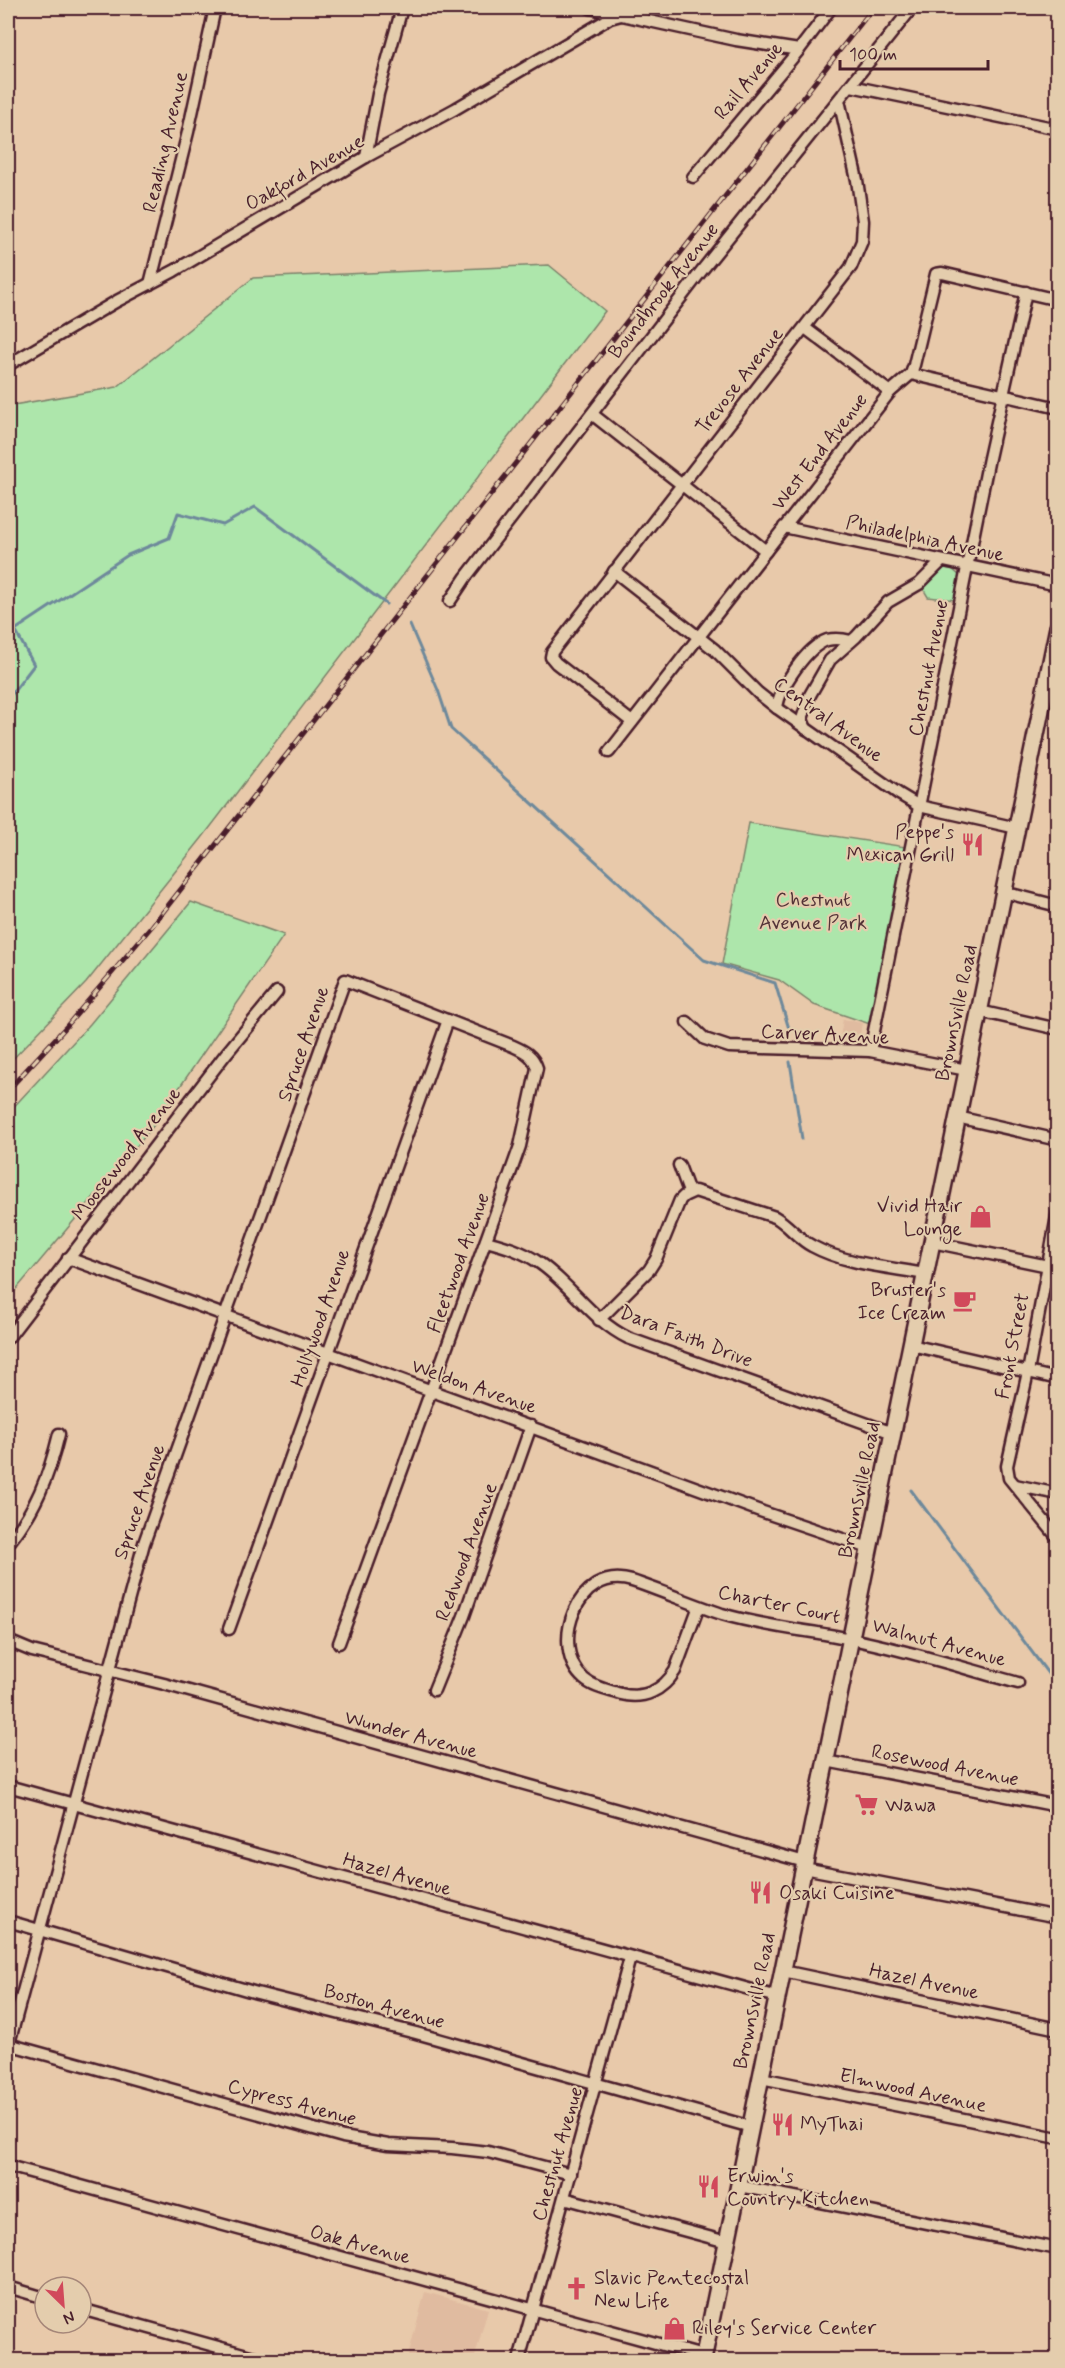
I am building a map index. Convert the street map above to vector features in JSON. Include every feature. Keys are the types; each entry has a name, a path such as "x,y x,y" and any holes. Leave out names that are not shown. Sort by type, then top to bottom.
{"street":[{"name":"Reading Avenue","path":"150,284 188,132 215,8"},
{"path":"366,157 378,94 402,8"},
{"path":"590,8 624,11 736,40 799,50"},
{"name":"Rail Avenue","path":"693,177 831,8"},
{"name":"Boundbrook Avenue","path":"450,601 466,577 703,269 912,8"},
{"name":"Oakford Avenue","path":"8,365 366,157 455,109 624,11"},
{"path":"851,86 1058,129"},
{"name":"Trevose Avenue","path":"632,722 556,663 551,657 552,652 851,267 864,231 857,180 839,100"},
{"path":"1058,300 942,273 936,274 910,374 1058,408"},
{"name":"Chestnut Avenue","path":"870,1052 1026,292"},
{"path":"805,328 890,392"},
{"name":"West End Avenue","path":"609,752 890,392 910,374"},
{"path":"592,414 765,551"},
{"name":"Philadelphia Avenue","path":"784,527 1058,585"},
{"path":"806,729 802,719 816,682 830,660 888,602 919,584 942,561"},
{"name":"Central Avenue","path":"614,571 733,665 758,693 777,708 919,806 1017,828"},
{"name":"Brownsville Road","path":"703,2358 1058,627"},
{"path":"777,708 778,695 812,649 837,638 851,641"},
{"path":"1003,892 1058,906"},
{"name":"Spruce Avenue","path":"8,2045 144,1543 345,980 448,1020"},
{"name":"Moosewood Avenue","path":"8,1338 68,1258 277,993"},
{"path":"979,1011 1058,1029"},
{"name":"Fleetwood Avenue","path":"339,1643 520,1146 537,1074 535,1061 525,1052 448,1020"},
{"name":"Hollywood Avenue","path":"229,1629 448,1020"},
{"name":"Carver Avenue","path":"687,1022 705,1038 729,1047 870,1052 967,1070"},
{"path":"957,1117 1058,1140"},
{"path":"679,1165 689,1192"},
{"path":"599,1320 650,1270 680,1200 689,1192 701,1191 775,1217 811,1246 828,1253 925,1274"},
{"name":"Front Street","path":"1015,1485 1009,1478 1007,1466 1052,1266 1058,1211"},
{"name":"Dara Faith Drive","path":"486,1241 513,1249 539,1263 599,1320 628,1338 893,1433"},
{"path":"932,1242 1052,1266"},
{"name":"Weldon Avenue","path":"68,1258 763,1512 869,1548"},
{"path":"911,1345 1058,1379"},
{"name":"Redwood Avenue","path":"434,1690 464,1616 531,1426"},
{"path":"8,1545 32,1511 41,1492 58,1434"},
{"path":"1015,1485 1058,1494"},
{"path":"1015,1485 1058,1538"},
{"name":"Charter Court","path":"699,1606 675,1671 656,1691 635,1696 593,1685 579,1674 572,1663 568,1645 575,1609 585,1593 600,1582 609,1580 630,1581 699,1606 741,1618 851,1639"},
{"name":"Walnut Avenue","path":"851,1639 1018,1683"},
{"name":"Wunder Avenue","path":"8,1641 32,1651 164,1684 804,1865 1058,1917"},
{"name":"Rosewood Avenue","path":"826,1761 1058,1806"},
{"name":"Hazel Avenue","path":"8,1786 777,1997"},
{"name":"Boston Avenue","path":"8,1921 257,1993 416,2033 751,2127"},
{"name":"Chestnut Avenue","path":"519,2361 630,1958"},
{"name":"Hazel Avenue","path":"783,1971 1058,2029"},
{"name":"Cypress Avenue","path":"8,2045 365,2142 488,2152 571,2174"},
{"name":"Elmwood Avenue","path":"761,2078 1058,2139"},
{"name":"Oak Avenue","path":"8,2166 703,2358"},
{"path":"739,2186 1058,2249"},
{"path":"564,2198 727,2242"},
{"path":"8,2287 33,2294"},
{"path":"93,2312 239,2357 265,2361"}],"shaded area":[{"path":"843,1019 862,1023 859,1041 840,1037"},
{"path":"425,2292 488,2309 474,2360 407,2360"}],"green space":[{"path":"549,265 605,311 202,838 86,983 8,1064 8,406 117,387 253,278"},
{"path":"943,568 952,569 960,576 955,600 928,597 922,587"},
{"name":"Chestnut Avenue Park","path":"749,823 906,847 870,1024 814,1005 779,980 722,964"},
{"path":"191,902 284,935 151,1129 8,1299 8,1113 90,1024"}],"waterway":[{"path":"8,699 34,665 15,630 128,555 169,538 178,513 223,525 255,507 386,604"},
{"path":"410,625 438,690 451,729 704,960 775,983 790,1032"},
{"path":"790,1062 802,1139"},
{"path":"911,1490 1058,1687"}],"railway":[{"path":"8,1090 65,1028 152,926 873,8"}],"place":[{"name":"Peppe's Mexican Grill","path":"972,844"},
{"name":"Vivid Hair Lounge","path":"980,1217"},
{"name":"Bruster's Ice Cream","path":"964,1301"},
{"name":"Wawa","path":"867,1805"},
{"name":"Osaki Cuisine","path":"761,1893"},
{"name":"MyThai","path":"782,2124"},
{"name":"Erwin's Country Kitchen","path":"709,2187"},
{"name":"Slavic Pentecostal New Life","path":"576,2289"},
{"name":"Riley's Service Center","path":"674,2328"}]}
